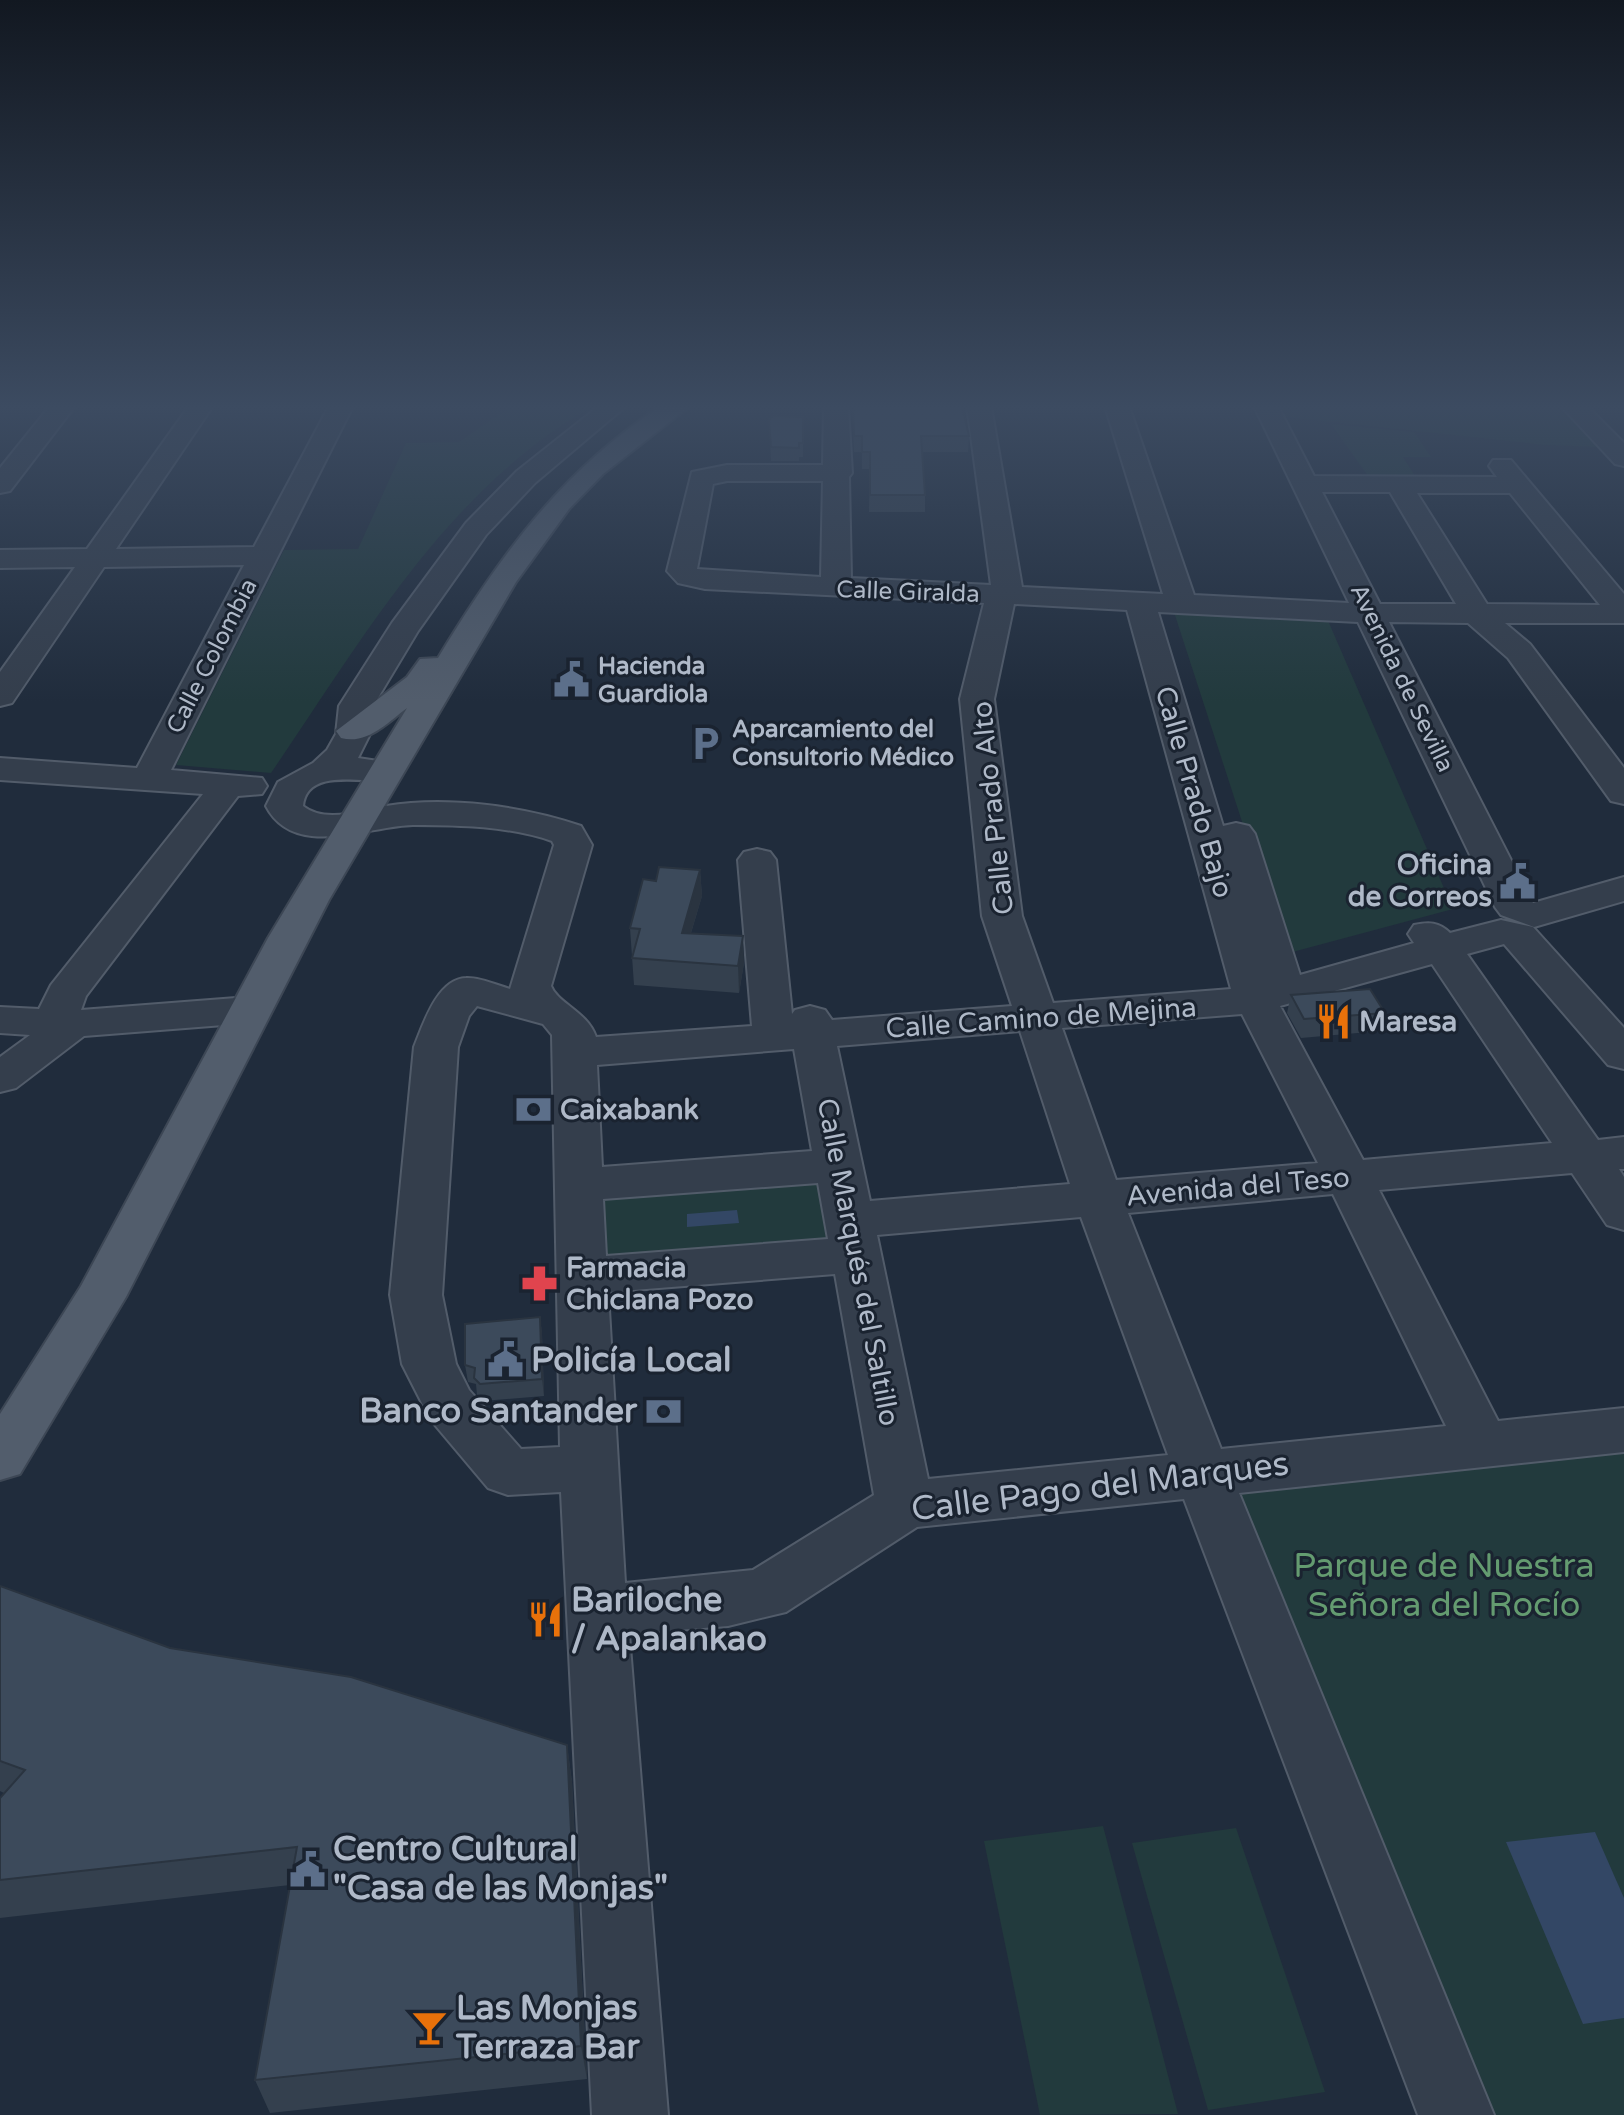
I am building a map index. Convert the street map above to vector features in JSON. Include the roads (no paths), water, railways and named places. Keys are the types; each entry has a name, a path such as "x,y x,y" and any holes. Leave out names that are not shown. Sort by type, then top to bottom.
{"main road":[{"path":"0,1458 61,1365 116,1269 353,814 521,548 558,505"},
{"path":"353,731 419,684 497,564 521,548"}],"street":[{"path":"0,696 133,505"},
{"name":"Calle Colombia","path":"149,778 290,505"},
{"path":"0,798 14,769 288,790 324,771 342,756 353,731 356,706 403,630 476,529 499,505"},
{"name":"Calle Giralda","path":"696,505 682,571 689,577 705,580 1358,613 1624,614"},
{"path":"836,589 838,505"},
{"path":"992,505 1004,596"},
{"name":"Calle Prado Bajo","path":"1139,505 1162,604 1261,985 1348,1178 1482,1443"},
{"name":"Avenida de Sevilla","path":"1301,505 1358,613"},
{"name":"Avenida de Sevilla","path":"1314,505 1473,882 1512,921"},
{"path":"1411,505 1478,615 1519,651 1624,793"},
{"path":"1534,505 1624,614"},
{"path":"0,559 263,556"},
{"name":"Calle Prado Alto","path":"1004,596 977,699 1002,916 1099,1199 1202,1472 1456,2115"},
{"path":"324,771 340,768 353,814"},
{"path":"0,1078 64,1024 66,994 228,785"},
{"path":"288,790 283,800 284,809 291,817 400,815 532,823 578,830 530,986 538,1001 568,1034 578,1185 588,1468 629,2095"},
{"name":"Calle Marqués del Saltillo","path":"757,860 798,1026 840,1165 905,1505"},
{"name":"Calle Camino de Mejina","path":"588,1468 508,1472 449,1404 429,1364 416,1295 436,1047 448,1014 467,990 568,1034 798,1026 1033,1010 1261,985 1436,942 1624,889"},
{"path":"1512,921 1624,1020"},
{"path":"1512,921 1624,1055"},
{"path":"1436,942 1605,1154 1624,1213"},
{"path":"0,1020 64,1024 249,1010"},
{"name":"Avenida del Teso","path":"581,1276 1099,1199 1605,1154"},
{"path":"578,1185 840,1165"},
{"name":"Calle Pago del Marques","path":"598,1611 765,1594 905,1505 1624,1430"}],"water":[{"path":"737,1210 739,1223 687,1227 687,1214"},
{"path":"1595,1832 1624,1898 1624,2018 1583,2024 1506,1842"}],"place":[{"name":"Hacienda Guardiola","path":"572,680"},
{"name":"Aparcamiento del Consultorio Médico","path":"706,743"},
{"name":"Oficina de Correos","path":"1518,881"},
{"name":"Maresa","path":"1333,1022"},
{"name":"Caixabank","path":"534,1110"},
{"name":"Farmacia Chiclana Pozo","path":"540,1284"},
{"name":"Policía Local","path":"505,1360"},
{"name":"Banco Santander","path":"663,1411"},
{"name":"Bariloche / Apalankao","path":"545,1620"},
{"name":"Centro Cultural \"Casa de las Monjas\"","path":"307,1869"},
{"name":"Las Monjas Terraza Bar","path":"430,2028"}],"park label":[{"name":"Parque de Nuestra Señora del Rocío","path":"1444,1586"}]}
